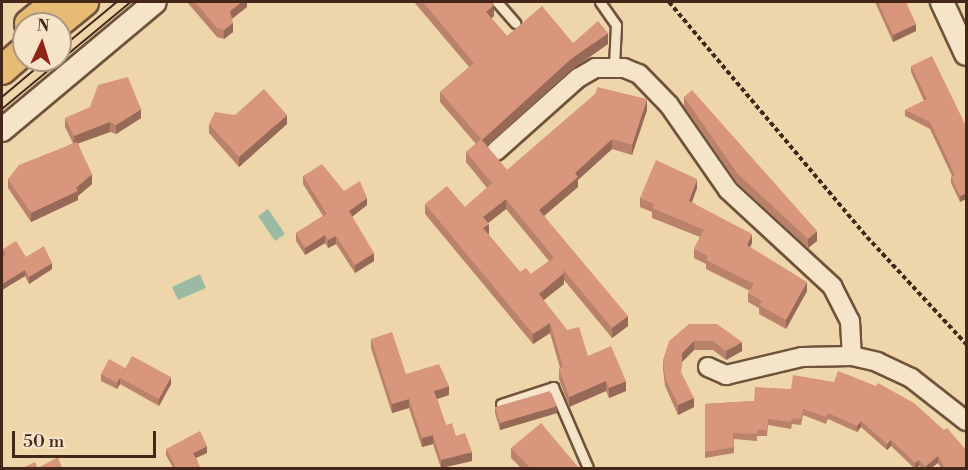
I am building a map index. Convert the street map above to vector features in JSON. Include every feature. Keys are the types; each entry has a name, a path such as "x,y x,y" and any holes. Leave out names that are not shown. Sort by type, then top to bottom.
{"main road":[{"path":"44,12 56,2"},
{"path":"72,12 84,2"}],"street":[{"path":"2,130 155,2"},
{"path":"942,2 966,54"},
{"path":"496,151 578,78 595,68 614,66 639,74 653,87 728,190 826,279 850,321 852,356"},
{"path":"708,367 726,375 802,357 852,356 877,362 911,378 966,421"}],"lane":[{"path":"497,2 516,23"},
{"path":"600,2 616,25 614,66"},
{"path":"501,404 552,387 588,468"}],"path":[{"path":"669,2 867,237 966,344"}],"shaded area":[{"path":"268,209 285,234 275,241 258,216"},
{"path":"200,274 206,288 178,300 172,287"}],"building":[{"path":"195,2 242,2 230,11 233,23 224,30 217,28"},
{"path":"423,2 491,2 494,5 486,12 507,36 542,6 573,43 598,21 608,33 571,59 482,140 440,92 474,63"},
{"path":"878,2 906,2 916,24 893,35"},
{"path":"932,56 966,126 966,193 960,196 951,177 955,175 930,122 905,110 927,99 911,66"},
{"path":"128,77 141,109 116,125 110,122 74,136 65,118 90,107 98,85"},
{"path":"597,87 647,99 632,145 612,139 575,173 578,177 539,210 628,316 612,328 562,268 564,273 539,294 567,330 579,327 588,356 611,346 626,381 609,388 606,381 569,397 559,368 563,367 550,323 533,334 425,204 447,186 465,207 492,183 466,152 481,139 507,170 596,93","holes":["506,199 554,258 531,274 526,268 520,272 483,228 489,224 483,217"]},
{"path":"264,89 287,115 239,157 209,124 215,112 235,115"},
{"path":"692,90 817,231 808,239 737,173 684,97"},
{"path":"77,142 92,174 76,188 78,191 31,213 8,179 19,165"},
{"path":"656,160 697,179 689,201 752,234 747,245 807,282 786,320 759,305 762,301 748,293 754,284 706,260 708,256 694,249 704,230 652,208 654,204 640,198"},
{"path":"322,164 344,191 360,181 367,198 349,211 374,253 355,265 336,236 328,240 325,235 305,248 296,233 327,214 303,176"},
{"path":"16,241 26,257 44,246 52,263 29,277 25,270 2,284 2,257 6,255 3,249"},
{"path":"689,324 717,324 742,342 726,351 713,341 694,341 682,353 681,372 694,398 678,405 665,377 663,360 669,341"},
{"path":"392,332 406,374 439,364 449,386 434,391 446,425 452,423 456,436 465,433 472,452 441,460 433,435 422,438 409,399 392,404 371,339"},
{"path":"132,356 171,377 159,399 120,378"},
{"path":"109,359 125,368 117,383 101,374"},
{"path":"838,371 876,386 878,383 914,403 944,430 947,428 966,450 966,468 945,468 938,456 925,467 919,460 915,463 891,440 887,444 861,421 857,426 828,413 826,417 803,409 801,419 792,418 791,422 768,419 767,430 757,430 757,434 733,433 734,447 705,452 705,404 754,401 755,387 791,389 793,375 834,382"},
{"path":"550,391 557,406 500,423 495,407"},
{"path":"541,423 579,468 530,468 511,448"},
{"path":"200,431 207,446 193,453 200,467 176,468 166,449"},
{"path":"58,457 62,468 38,468"},
{"path":"35,462 38,468 22,468"}],"tram line":[{"path":"72,39 117,2"},
{"path":"2,109 131,2"},
{"path":"2,97 32,72"}]}
